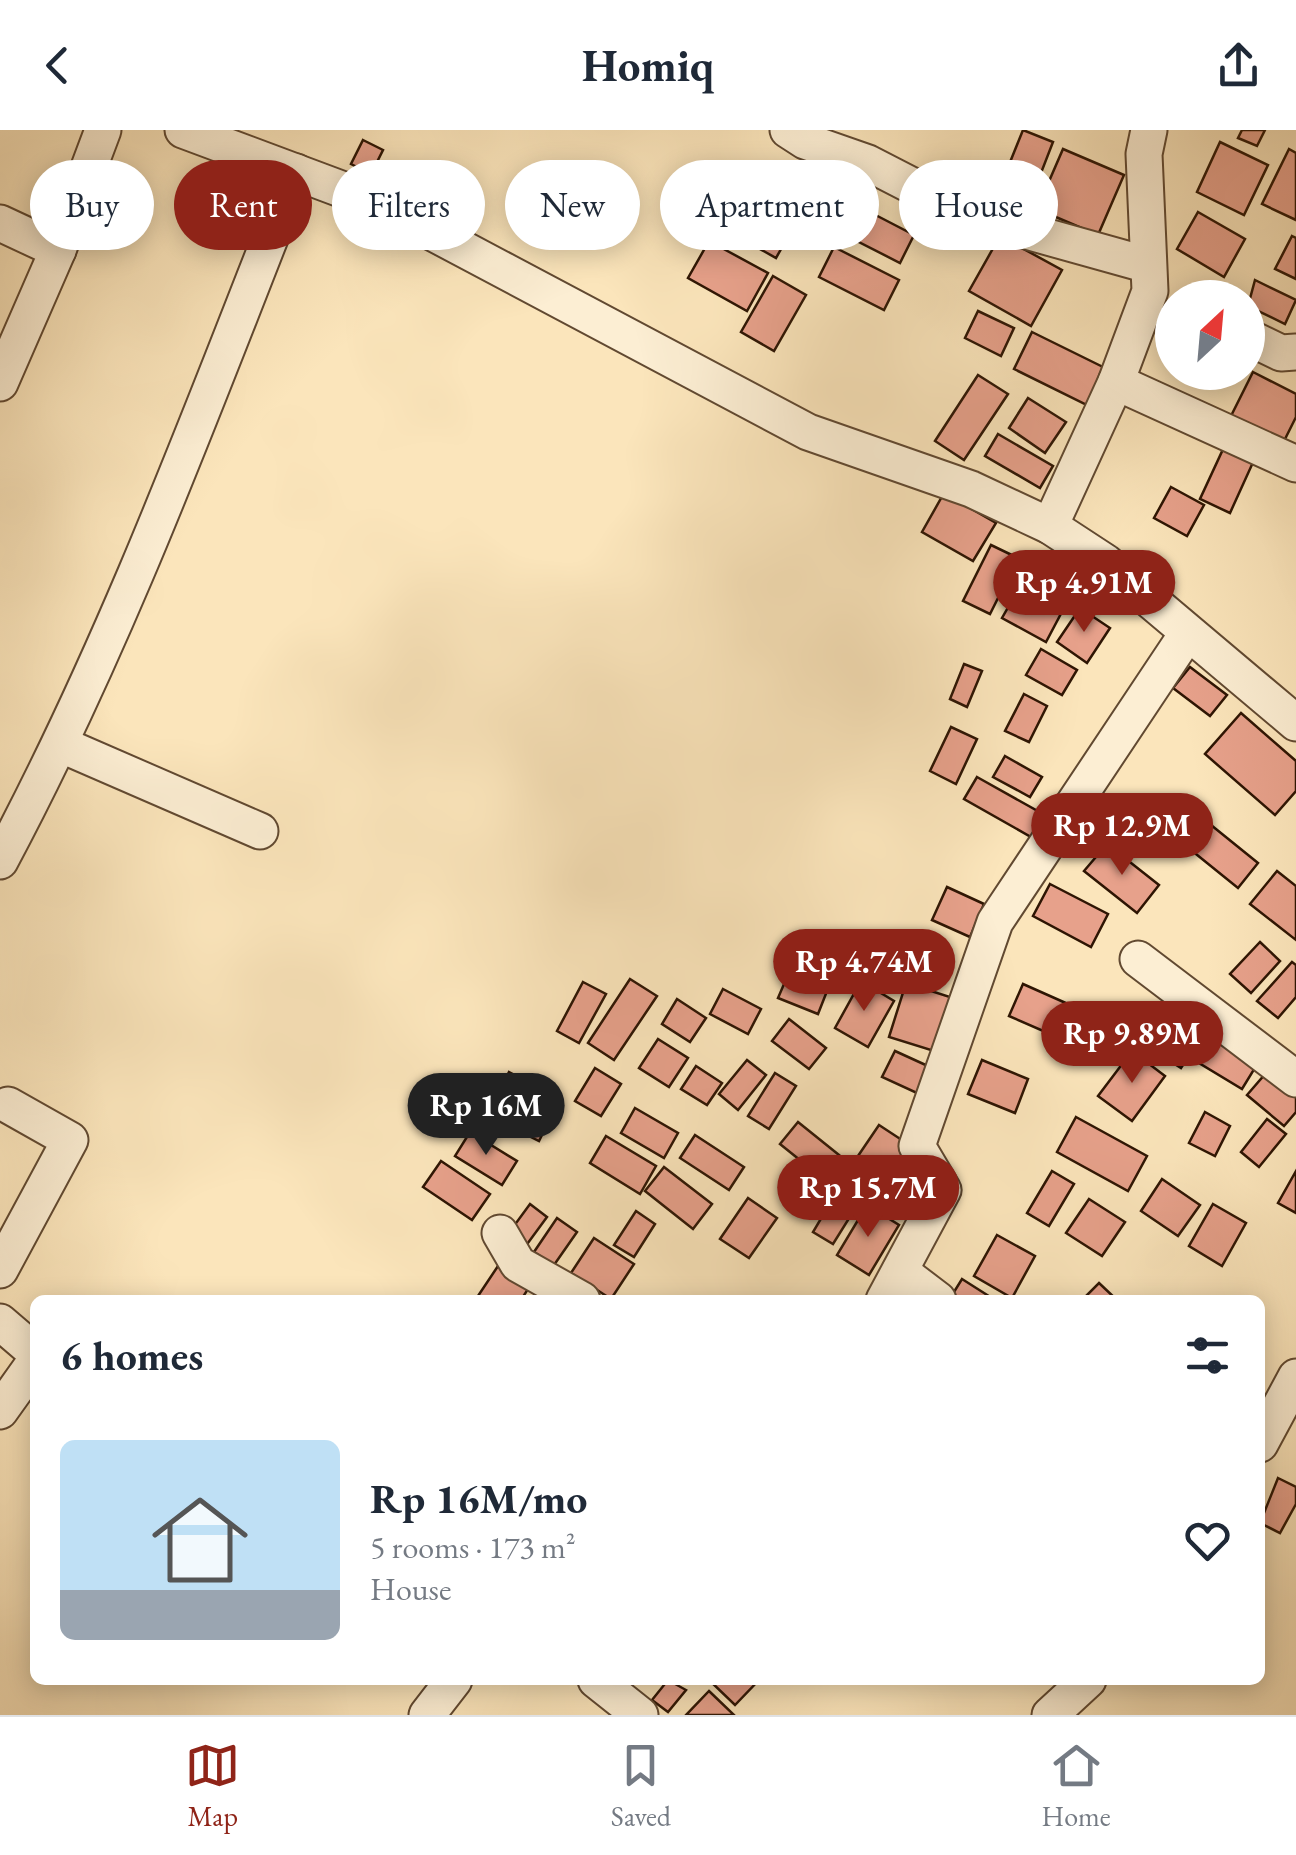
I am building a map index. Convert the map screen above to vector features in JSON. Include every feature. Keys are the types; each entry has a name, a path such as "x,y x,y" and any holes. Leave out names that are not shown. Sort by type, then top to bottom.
{"street":[{"path":"92,160 103,130"},
{"path":"183,130 264,160"},
{"path":"788,130 805,141 868,163 969,215 1155,285"},
{"path":"1149,130 1144,154 1156,280"},
{"path":"312,178 373,201 808,432 970,489 1050,526 1106,562 1186,634 1296,723"},
{"path":"0,224 30,237"},
{"path":"0,382 58,250"},
{"path":"0,861 62,744 134,580 265,250"},
{"path":"1050,526 1155,291"},
{"path":"1265,346 1281,353 1296,352"},
{"path":"1116,382 1296,464"},
{"path":"923,1295 892,1285 943,1190 919,1156 918,1146 994,922 1186,634"},
{"path":"62,744 260,831"},
{"path":"1138,959 1296,1078"},
{"path":"0,1270 70,1140 8,1104"},
{"path":"500,1233 518,1264 573,1295"},
{"path":"0,1322 30,1359"},
{"path":"0,1411 30,1370"},
{"path":"1265,1435 1296,1377"},
{"path":"427,1715 450,1685"},
{"path":"1050,1715 1083,1685"}],"building":[{"path":"1023,130 1053,142 1046,160 1011,160"},
{"path":"1242,130 1265,130 1257,146 1238,138"},
{"path":"363,140 383,150 378,160 353,160"},
{"path":"1220,142 1268,165 1244,215 1197,192"},
{"path":"1063,149 1124,175 1098,235 1058,218 1058,161"},
{"path":"1289,149 1296,153 1296,220 1262,204"},
{"path":"1198,212 1245,239 1224,277 1177,249"},
{"path":"879,217 899,227 899,250 906,250 900,263 874,250 879,250"},
{"path":"1292,236 1296,238 1296,279 1275,269"},
{"path":"704,250 726,250 768,273 747,311 688,278"},
{"path":"762,250 780,250 776,258"},
{"path":"832,250 840,250 899,280 884,310 819,277"},
{"path":"992,250 1026,250 1062,270 1031,326 969,291"},
{"path":"773,276 806,295 774,351 741,332"},
{"path":"1265,285 1296,300 1285,324 1265,314"},
{"path":"978,311 1014,328 1001,356 965,338"},
{"path":"1032,332 1105,368 1087,405 1014,369"},
{"path":"978,375 1008,394 964,460 935,441"},
{"path":"1265,378 1296,394 1296,417 1283,443 1231,416 1244,390 1265,390"},
{"path":"1028,398 1066,422 1045,453 1009,428"},
{"path":"998,434 1053,466 1040,488 985,456"},
{"path":"1225,445 1255,458 1230,513 1200,499"},
{"path":"1171,487 1204,505 1187,536 1154,518"},
{"path":"944,493 996,523 973,561 922,532"},
{"path":"991,545 1018,558 990,614 963,601"},
{"path":"1022,583 1065,606 1046,642 1002,618"},
{"path":"1080,608 1110,628 1087,663 1057,642"},
{"path":"1041,649 1077,670 1062,695 1026,675"},
{"path":"964,664 982,671 967,707 950,699"},
{"path":"1190,667 1227,695 1210,716 1173,688"},
{"path":"1024,694 1047,706 1029,742 1005,731"},
{"path":"1241,713 1296,761 1296,791 1275,815 1205,754"},
{"path":"951,727 977,739 956,784 930,771"},
{"path":"1005,756 1042,777 1030,797 993,777"},
{"path":"977,777 1043,814 1031,837 964,799"},
{"path":"1185,804 1258,863 1238,888 1165,829"},
{"path":"1107,844 1159,885 1137,913 1084,871"},
{"path":"1277,871 1296,886 1296,940 1250,904"},
{"path":"1050,884 1108,914 1091,947 1033,916"},
{"path":"947,887 984,904 970,937 932,920"},
{"path":"1260,942 1280,961 1251,993 1230,974"},
{"path":"1292,962 1296,965 1296,997 1278,1018 1257,1001"},
{"path":"790,970 829,986 818,1014 778,998"},
{"path":"630,979 657,996 614,1060 588,1043"},
{"path":"861,981 894,1001 868,1047 835,1028"},
{"path":"583,982 606,994 579,1043 557,1031"},
{"path":"906,983 950,997 934,1051 889,1037"},
{"path":"1023,984 1077,1008 1064,1040 1009,1016"},
{"path":"723,989 761,1009 748,1034 710,1014"},
{"path":"677,999 706,1018 690,1042 662,1024"},
{"path":"1185,1000 1214,1018 1181,1068 1153,1050"},
{"path":"789,1019 826,1048 809,1069 772,1041"},
{"path":"1218,1031 1261,1058 1242,1089 1199,1063"},
{"path":"658,1039 688,1058 669,1087 639,1068"},
{"path":"895,1051 941,1072 930,1099 882,1077"},
{"path":"1132,1051 1165,1076 1132,1121 1098,1096"},
{"path":"747,1060 766,1075 738,1110 719,1094"},
{"path":"982,1060 1028,1079 1015,1113 968,1094"},
{"path":"696,1066 722,1083 707,1105 681,1089"},
{"path":"1272,1066 1296,1086 1296,1112 1284,1126 1247,1095"},
{"path":"595,1068 621,1084 601,1116 575,1101"},
{"path":"509,1072 530,1083 509,1125 488,1114"},
{"path":"775,1073 796,1086 769,1129 748,1116"},
{"path":"537,1083 561,1096 539,1141 515,1129"},
{"path":"635,1108 678,1133 664,1158 621,1133"},
{"path":"1205,1112 1230,1126 1215,1156 1189,1143"},
{"path":"1076,1117 1147,1156 1128,1191 1057,1152"},
{"path":"1267,1119 1286,1134 1259,1167 1241,1152"},
{"path":"798,1122 839,1155 821,1177 780,1144"},
{"path":"879,1125 911,1146 890,1178 858,1156"},
{"path":"470,1132 517,1161 502,1185 455,1156"},
{"path":"695,1135 744,1167 729,1190 680,1158"},
{"path":"606,1136 656,1166 640,1194 590,1163"},
{"path":"441,1161 490,1194 472,1220 423,1187"},
{"path":"664,1167 712,1204 693,1229 645,1191"},
{"path":"1052,1171 1074,1184 1049,1226 1027,1213"},
{"path":"1296,1171 1296,1213 1278,1203"},
{"path":"1162,1179 1200,1205 1178,1236 1141,1211"},
{"path":"748,1198 777,1218 749,1258 720,1239"},
{"path":"1089,1199 1125,1222 1102,1256 1066,1233"},
{"path":"832,1200 853,1212 833,1244 813,1232"},
{"path":"530,1204 547,1217 525,1247 508,1234"},
{"path":"1213,1204 1246,1223 1222,1266 1189,1246"},
{"path":"867,1205 899,1225 869,1275 837,1255"},
{"path":"636,1211 655,1224 634,1257 614,1245"},
{"path":"557,1218 577,1232 554,1265 534,1252"},
{"path":"997,1235 1035,1256 1014,1295 974,1276"},
{"path":"594,1238 634,1264 614,1295 605,1295 571,1273"},
{"path":"498,1266 530,1286 524,1295 479,1295"},
{"path":"962,1279 987,1295 952,1295"},
{"path":"1099,1283 1112,1295 1087,1295"},
{"path":"1278,1478 1296,1487 1296,1504 1280,1533 1265,1526 1265,1510"},
{"path":"664,1685 686,1690 668,1712 652,1700"},
{"path":"714,1685 754,1685 735,1705"},
{"path":"709,1691 734,1715 686,1715"}]}
